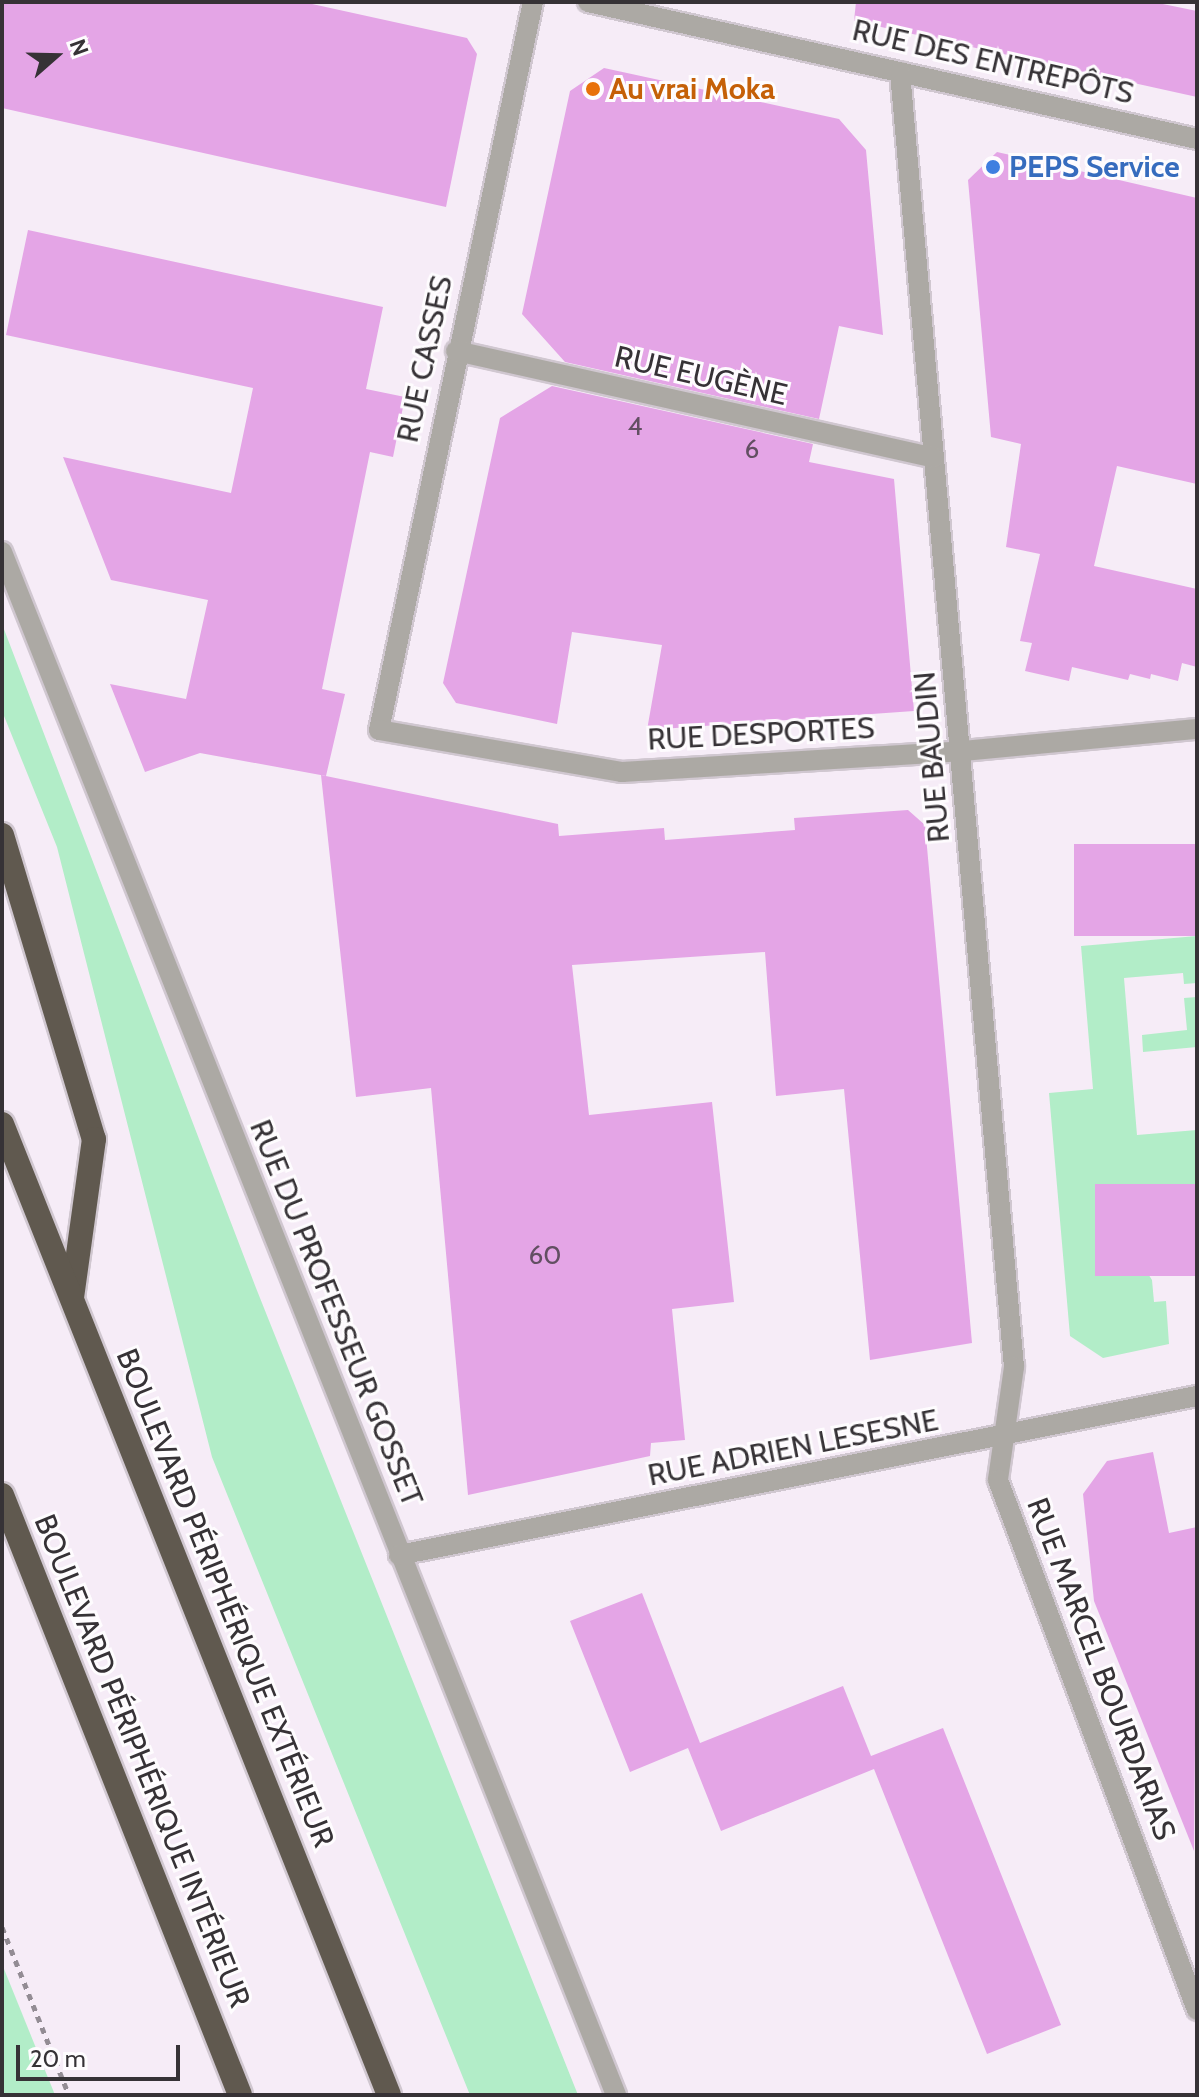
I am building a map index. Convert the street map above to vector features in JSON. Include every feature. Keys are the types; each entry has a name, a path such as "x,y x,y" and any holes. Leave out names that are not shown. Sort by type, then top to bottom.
{"highway":[{"path":"2,835 94,1139 72,1300"},
{"name":"BOULEVARD PÉRIPHÉRIQUE EXTÉRIEUR","path":"2,1124 389,2095"},
{"name":"BOULEVARD PÉRIPHÉRIQUE INTÉRIEUR","path":"2,1495 240,2095"}],"street":[{"name":"RUE CASSES","path":"379,730 456,351 533,2"},
{"name":"RUE DES ENTREPÔTS","path":"588,2 1197,139"},
{"name":"RUE BAUDIN","path":"900,72 933,458 963,751 1014,1367 1003,1437"},
{"name":"RUE EUGÈNE","path":"456,351 933,458"},
{"name":"RUE DU PROFESSEUR GOSSET","path":"2,552 616,2095"},
{"name":"RUE DESPORTES","path":"379,730 622,772 963,751 1197,729"},
{"name":"RUE ADRIEN LESESNE","path":"399,1555 1197,1396"},
{"name":"RUE MARCEL BOURDARIAS","path":"1003,1437 998,1480 1196,2003"}],"path":[{"path":"2,1927 69,2095"}],"green space":[{"path":"2,624 256,1288 578,2095 470,2095 212,1457 57,847 2,711"},
{"path":"1197,936 1197,983 1184,984 1183,973 1124,978 1137,1135 1197,1130 1197,1184 1096,1192 1152,1280 1154,1302 1166,1301 1169,1344 1103,1358 1070,1336 1049,1093 1093,1089 1081,946"},
{"path":"1197,997 1197,1047 1143,1052 1142,1035 1187,1030 1184,998"},
{"path":"2,1964 55,2095 2,2095"}],"building":[{"path":"2,2 303,2 467,38 477,54 446,207 2,108"},
{"path":"856,2 1153,2 1197,11 1197,97 854,21"},
{"path":"604,68 839,119 866,150 883,335 839,326 819,419 565,362 522,314 570,91"},
{"path":"997,152 1197,198 1197,484 1117,466 1094,566 1197,589 1197,667 1182,663 1178,681 1151,674 1150,679 1130,674 1128,680 1072,667 1069,681 1025,671 1032,643 1020,641 1040,554 1006,547 1021,444 991,437 968,180"},
{"path":"28,230 383,307 366,389 405,397 393,457 370,452 322,689 345,694 326,776 200,753 145,772 110,684 186,699 208,600 111,580 63,457 231,493 253,388 6,335"},
{"path":"552,386 813,444 809,462 894,479 914,711 647,730 662,645 572,632 557,724 456,703 443,683 500,418"},
{"path":"321,775 558,824 559,836 664,828 665,840 795,830 794,818 908,810 925,825 972,1343 870,1360 844,1089 776,1096 765,952 572,965 589,1115 712,1102 734,1302 672,1309 685,1440 651,1443 650,1456 468,1495 431,1088 356,1097"},
{"path":"1074,844 1197,844 1197,936 1074,936"},
{"path":"1095,1184 1197,1184 1197,1276 1095,1276"},
{"path":"1153,1452 1169,1533 1197,1527 1194,1851 1094,1601 1083,1494 1107,1461"},
{"path":"642,1593 700,1743 843,1686 871,1756 943,1728 1061,2025 987,2054 874,1769 721,1831 688,1748 630,1772 570,1621"}],"place":[{"name":"Au vrai Moka","path":"593,89"},
{"name":"PEPS Service","path":"993,167"}]}
